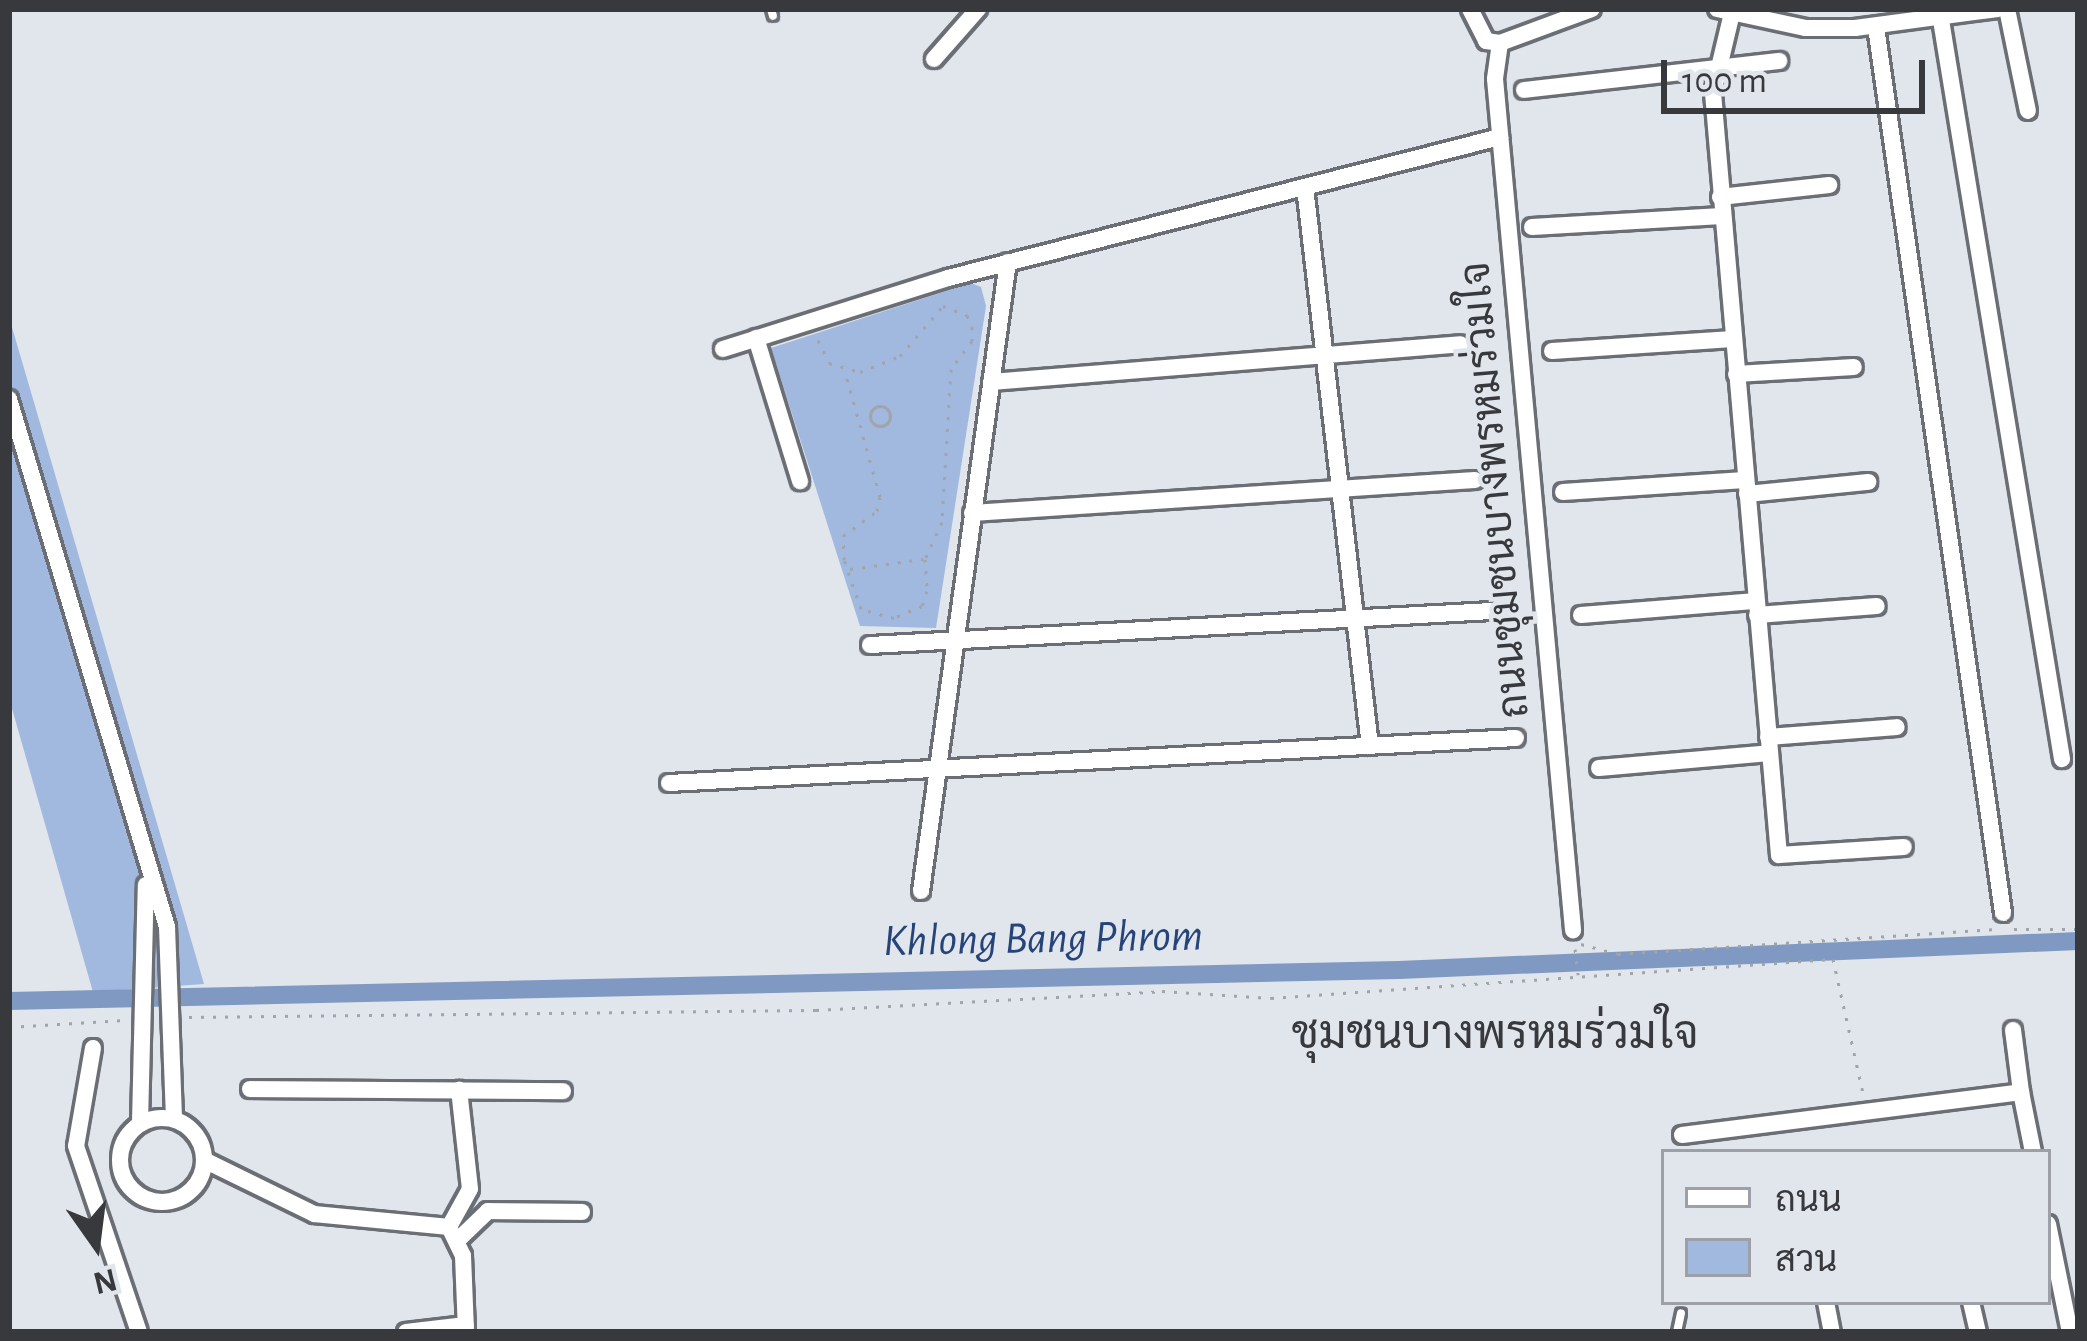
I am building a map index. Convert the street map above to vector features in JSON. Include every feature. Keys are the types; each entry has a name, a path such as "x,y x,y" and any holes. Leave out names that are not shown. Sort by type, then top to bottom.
{"street":[{"path":"934,59 978,9"},
{"path":"1470,9 1486,41 1500,44 1592,9"},
{"path":"2007,9 2028,111"},
{"path":"1904,847 1779,855 1713,93 1736,12 1806,28 1941,20 1984,10"},
{"path":"1941,20 2062,759"},
{"path":"1876,26 2002,914"},
{"name":"ถนนชุมชนบางพรหมร่วมใจ","path":"1500,44 1500,137 1573,929"},
{"path":"1524,90 1779,61"},
{"path":"723,349 1008,262 1500,137"},
{"path":"1532,227 1721,206 1829,185"},
{"path":"1305,187 1370,746"},
{"path":"921,891 1008,262"},
{"path":"756,338 800,481"},
{"path":"1552,351 1733,339"},
{"path":"991,382 1460,344"},
{"path":"1736,374 1854,367"},
{"path":"9,398 146,880 167,927 174,1119"},
{"path":"973,513 1342,494 1475,480"},
{"path":"1563,492 1868,482"},
{"path":"1580,615 1877,606"},
{"path":"870,645 1491,611"},
{"path":"1599,768 1897,727"},
{"path":"669,783 1516,738"},
{"path":"140,1123 174,1119 193,1130 204,1160 199,1180 179,1198 139,1196 119,1160 140,1123 147,1077 146,880"},
{"path":"2013,1030 2032,1149"},
{"path":"93,1048 76,1146 139,1332"},
{"path":"250,1089 563,1091"},
{"path":"406,1332 466,1329 454,1232 470,1190 459,1090"},
{"path":"1682,1136 2021,1092"},
{"path":"204,1160 314,1214 454,1232 488,1211 582,1212"},
{"path":"2051,1239 2070,1332"}],"lane":[{"path":"1677,1332 1681,1313"}],"path":[{"path":"811,321 830,363 845,371 900,356 943,306 968,315 972,341 949,383 942,523 925,560 922,606 894,618 861,609 847,570 843,536 877,511 880,497 855,422 845,371"},
{"path":"855,422 869,417"},
{"path":"847,570 925,560"},
{"path":"1584,950 1618,954 1927,928 2078,929"},
{"path":"1575,949 1578,979"},
{"path":"182,1017 816,1010 1162,992 1271,998 1833,959 1868,1112"},
{"path":"9,1027 139,1019"}],"green space":[{"path":"971,283 981,287 986,306 936,628 860,626 771,348"},
{"path":"9,317 204,984 93,992 9,698"}],"waterway":[{"name":"Khlong Bang Phrom","path":"9,1001 1399,970 2078,941"}],"district":[{"name":"ชุมชนบางพรหมร่วมใจ","path":"1495,1035"}]}
